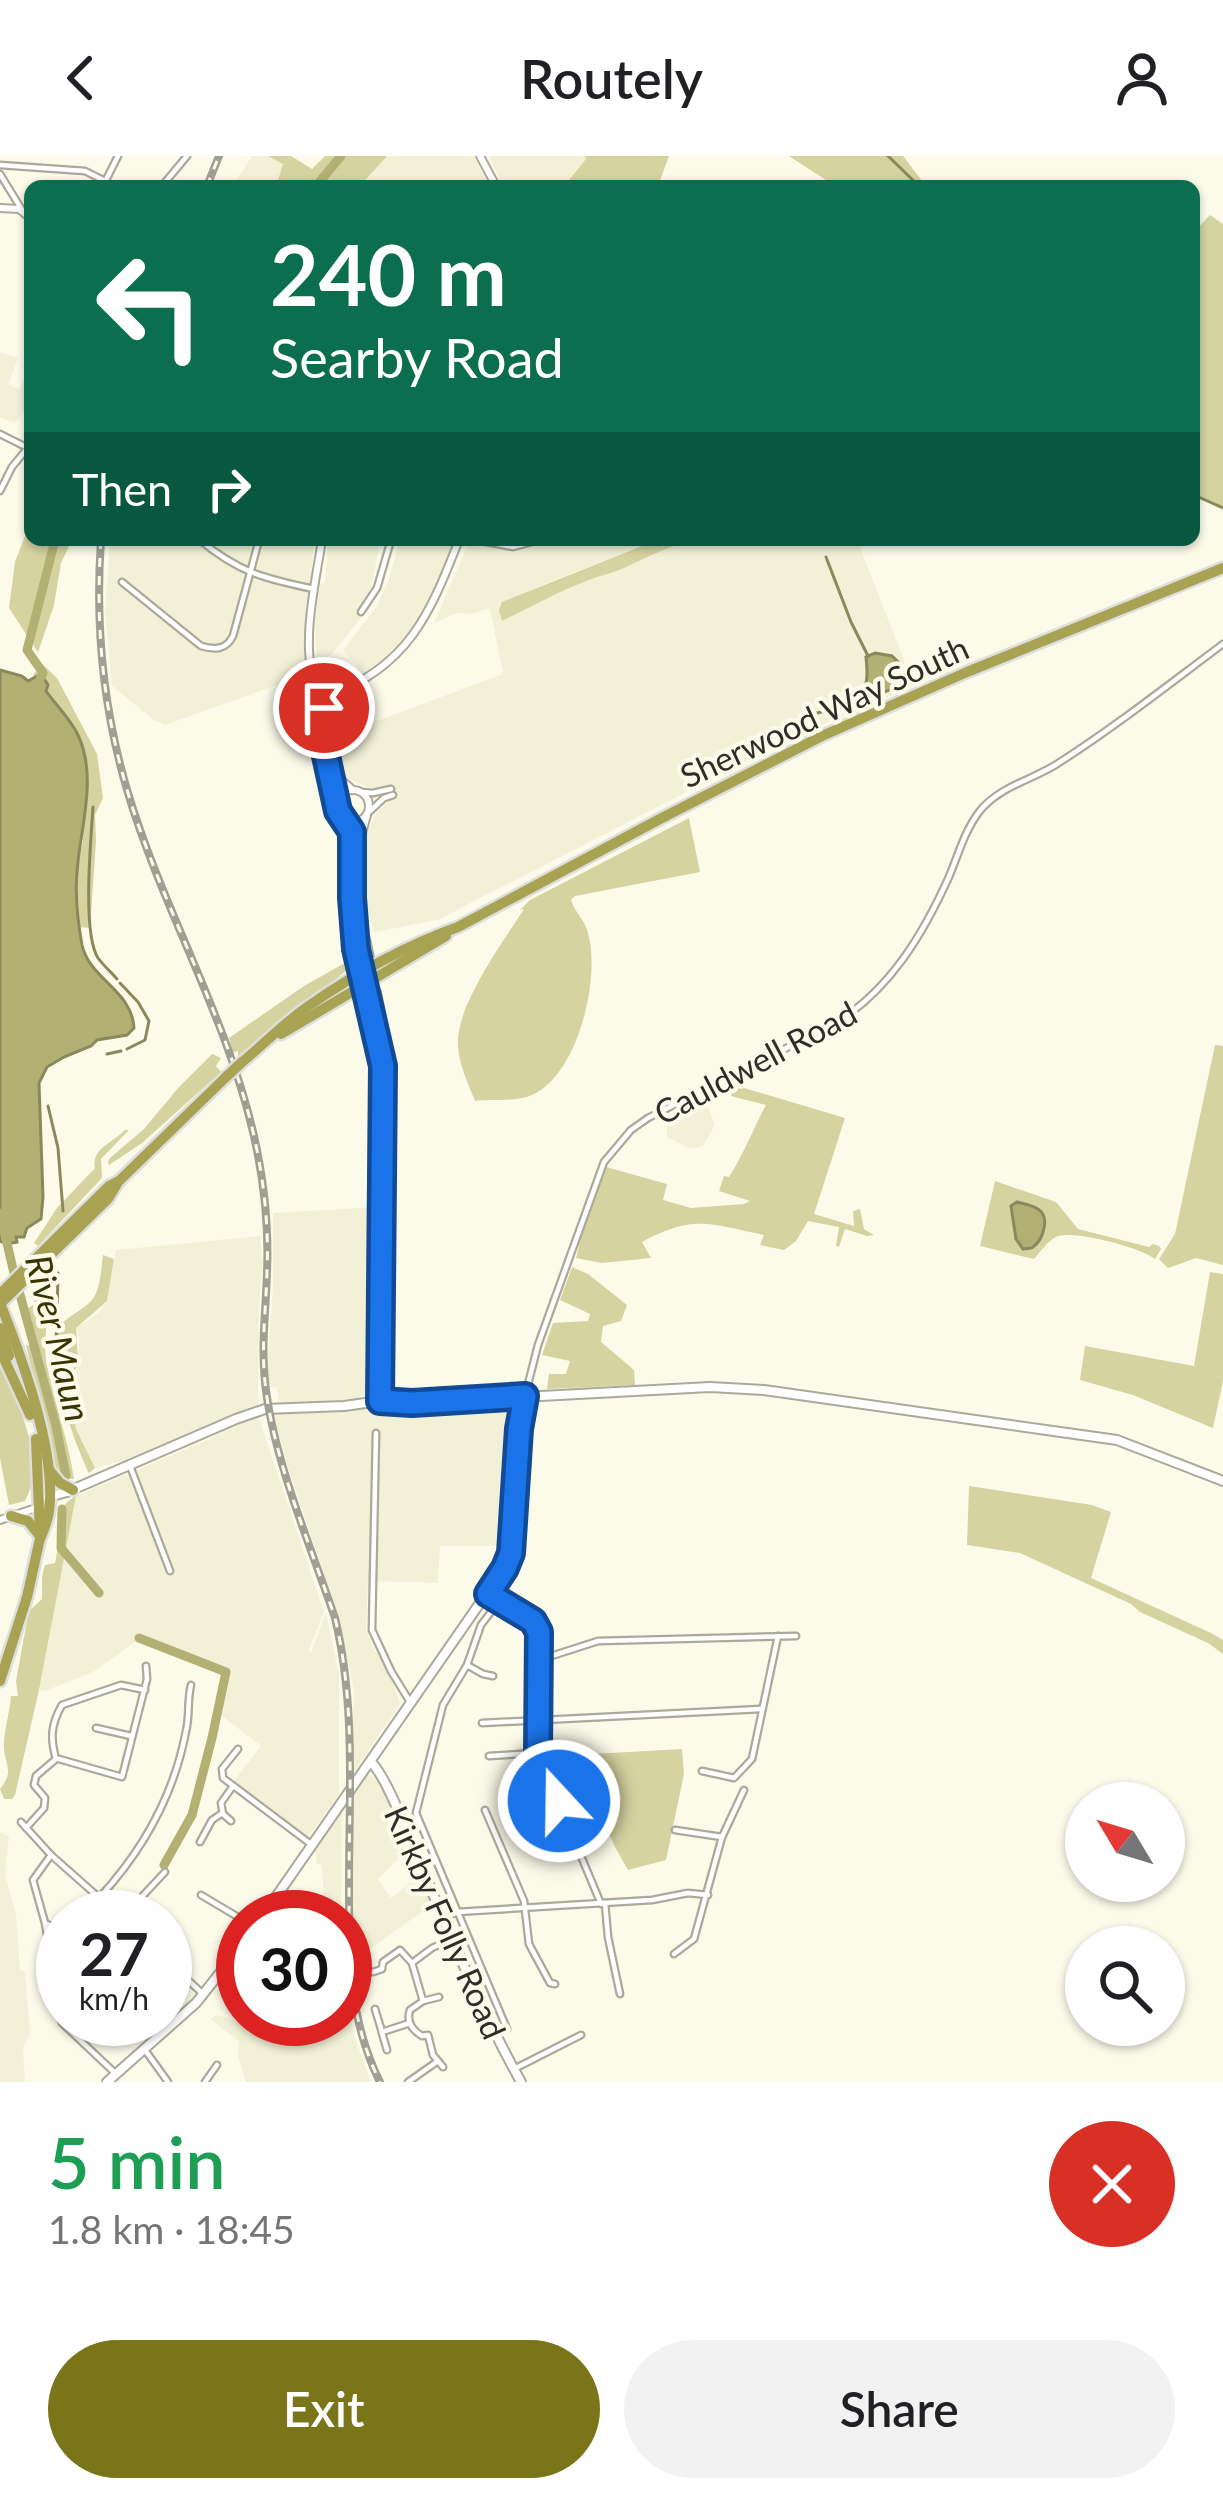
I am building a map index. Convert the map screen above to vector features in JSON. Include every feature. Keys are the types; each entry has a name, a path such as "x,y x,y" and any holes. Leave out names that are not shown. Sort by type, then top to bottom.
{"highway":[{"name":"Sherwood Way South","path":"8,1291 109,1186 282,1027 432,946 458,927 822,736 1223,568"},
{"path":"358,912 378,1029 376,1045"},
{"name":"Sherwood Way South","path":"267,1042 432,936 458,927"},
{"path":"8,1291 13,1335 48,1468 45,1501"},
{"path":"0,1328 36,1439 48,1516 0,1681"},
{"path":"0,1350 16,1382"},
{"path":"48,1468 70,1491"},
{"path":"11,1516 28,1521 40,1538"}],"main road":[{"path":"45,1501 265,1409 710,1387 764,1390 1118,1441 1223,1481"},
{"path":"281,1890 505,1568 511,1553 525,1396"},
{"name":"Kirkby Folly Road","path":"372,1763 497,2040 521,2082"},
{"path":"106,2082 145,2050 216,1978"}],"street":[{"path":"168,180 187,156"},
{"path":"0,165 85,171 98,180"},
{"path":"0,174 24,210"},
{"path":"0,491 24,452"},
{"path":"207,546 249,574 314,589"},
{"path":"122,582 201,646 217,649 233,636 257,546"},
{"path":"321,546 309,667 330,703 324,708 323,742 337,805 352,832 353,913 385,1033 380,1401"},
{"path":"361,612 377,587 390,546"},
{"path":"324,696 368,678 406,645 425,620 457,546"},
{"name":"Cauldwell Road","path":"525,1396 596,1180 613,1148 648,1118 858,1010 900,964 938,900 965,835 992,797 1052,767 1223,644"},
{"path":"329,769 368,799 358,848 358,912"},
{"path":"337,805 344,793 392,792 356,823 343,819"},
{"path":"376,1045 383,1066"},
{"path":"376,1433 372,1630 410,1702"},
{"path":"130,1466 170,1571"},
{"path":"11,1516 45,1501"},
{"path":"488,1594 533,1621 539,1632 538,1753 603,1903 620,1994"},
{"name":"Kirkby Folly Road","path":"500,1600 481,1625 466,1665 443,1705 416,1814 507,2029"},
{"path":"702,1771 734,1778 752,1760 778,1636"},
{"path":"539,1660 598,1641 796,1636"},
{"path":"466,1665 493,1676"},
{"path":"56,1759 122,1778 145,1690 146,1666"},
{"path":"56,1759 52,1722 62,1705 122,1685 145,1690"},
{"path":"106,1890 157,1819 185,1737 192,1689"},
{"path":"482,1723 761,1709"},
{"path":"96,1728 133,1736"},
{"path":"231,1743 245,1755"},
{"path":"238,1749 222,1769 223,1778 312,1845"},
{"path":"489,1756 538,1753"},
{"path":"56,1759 36,1776 34,1785 45,1798 44,1808 23,1825 92,1890"},
{"path":"231,1821 221,1803 233,1785"},
{"path":"674,1954 694,1939 722,1838 744,1790"},
{"path":"485,1810 525,1908 529,1944 550,1983 555,1984"},
{"path":"200,1842 212,1820 223,1814"},
{"path":"675,1830 722,1838"},
{"path":"36,1891 33,1880 51,1855"},
{"path":"148,1890 165,1872"},
{"path":"201,1895 216,1904"},
{"path":"444,1918 457,1912 708,1895"},
{"path":"412,1963 453,1938"},
{"path":"373,1972 382,1970 383,1962 400,1951 412,1963 423,2001"},
{"path":"192,1984 203,1994"},
{"path":"438,2032 422,2036 414,2031 410,2010 439,1996"},
{"path":"375,2008 387,2050"},
{"path":"382,2032 410,2024"},
{"path":"408,2082 440,2064 428,2035"},
{"path":"514,2069 581,2035"},
{"path":"87,2046 116,2074"},
{"path":"145,2050 168,2082"},
{"path":"206,2082 217,2065"}],"shaded area":[{"path":"252,156 283,163 278,180 237,180"},
{"path":"268,156 291,156 312,169 325,156 387,156 365,180 278,180 283,164"},
{"path":"387,156 474,156 487,180 365,180"},
{"path":"489,156 586,159 569,180 500,180"},
{"path":"669,156 660,180 569,180 586,159"},
{"path":"789,156 903,156 921,180 826,180"},
{"path":"1210,215 1223,224 1223,507 1200,499 1200,226"},
{"path":"0,352 18,358 8,385 20,389 24,381 24,412 14,423 0,417"},
{"path":"24,539 24,546 69,546 38,652 9,608 15,562"},
{"path":"110,546 313,546 299,677 165,725 112,686 105,612"},
{"path":"328,546 380,546 371,587 358,609 365,613 317,665 315,626 320,584 325,583"},
{"path":"398,546 452,546 421,619 384,663 363,676 343,650 377,606"},
{"path":"467,546 642,546 492,608 651,546 859,546 904,660 909,688 787,740 438,920 374,932 363,895 364,840 377,811 393,798 390,786 371,788 346,778 334,766 328,739 503,674 490,608 457,613 434,623"},
{"path":"642,546 674,546 502,621 502,602"},
{"path":"875,653 892,656 899,663 900,686 839,709 864,688 866,657"},
{"path":"42,664 57,678 97,754 103,798 95,815 90,928 79,927 77,872 86,760 78,733 33,675"},
{"path":"0,670 28,681 41,674 48,685 46,691 84,751 87,786 76,881 82,945 93,967 126,1004 134,1028 127,1035 97,1040 47,1067 39,1083 41,1219 27,1228 24,1237 7,1244 0,1241"},
{"path":"689,818 700,872 571,900 588,933 591,974 582,1023 562,1068 532,1095 475,1101 460,1060 459,1030 472,994 524,909 520,910 530,900"},
{"path":"350,960 351,967 238,1056 238,1051 232,1053 229,1038"},
{"path":"1215,1045 1223,1046 1223,1265 1196,1258 1168,1268 1159,1259 1175,1234"},
{"path":"212,1054 221,1058 216,1066 221,1072 142,1143 109,1165 111,1157 144,1129"},
{"path":"734,1085 845,1118 814,1214 854,1226 853,1211 860,1209 864,1229 874,1235 845,1229 839,1247 839,1227 808,1221 784,1250 760,1245 764,1235 689,1225 642,1242 651,1258 602,1263 576,1258 606,1167 667,1184 663,1200 691,1208 750,1201 719,1191 766,1105 731,1096"},
{"path":"704,1098 715,1125 703,1146 691,1149 667,1137 667,1117"},
{"path":"129,1130 101,1159 102,1178 38,1246 34,1243 57,1208 95,1168 96,1155"},
{"path":"995,1181 1056,1202 1078,1229 1161,1249 1155,1259 1107,1241 1065,1235 1053,1239 1034,1259 980,1246"},
{"path":"1017,1202 1036,1208 1044,1217 1043,1233 1031,1248 1023,1249 1016,1239 1011,1206"},
{"path":"376,1207 371,1388 356,1399 279,1404 277,1387 268,1388 267,1370 273,1213"},
{"path":"260,1236 258,1407 138,1457 95,1468 76,1429 70,1390 79,1341 76,1328 100,1312 107,1301 116,1250"},
{"path":"103,1255 114,1259 107,1301 76,1328 78,1359 71,1390 76,1429 95,1468 89,1473 62,1401 53,1342 60,1325 95,1295"},
{"path":"572,1267 627,1305 621,1321 603,1326 601,1342 634,1370 635,1385 547,1389 549,1374 566,1374 570,1361 542,1355 553,1323 588,1321 590,1314 560,1300"},
{"path":"1210,1272 1223,1274 1223,1381 1213,1428 1133,1395 1080,1380 1085,1346 1194,1366"},
{"path":"44,1274 46,1359 74,1479 54,1466 26,1345 32,1346 22,1312 35,1304 32,1293"},
{"path":"0,1363 32,1450 31,1485 25,1501 9,1505 0,1458"},
{"path":"507,1403 513,1412 507,1546 440,1546 438,1583 368,1581 366,1630 386,1664 400,1703 352,1775 350,1670 274,1414"},
{"path":"259,1418 324,1612 308,1652 326,1612 339,1675 339,1794 307,1839 233,1782 261,1746 217,1712 227,1669 139,1639 95,1671 39,1690 76,1496"},
{"path":"969,1486 1111,1512 1091,1578 1213,1634 1223,1640 1223,1654 1131,1604 1020,1553 967,1545"},
{"path":"76,1496 15,1795 4,1799 0,1789 8,1773 5,1736 11,1696 18,1696 16,1681 29,1611 42,1599 45,1565 55,1563 61,1510"},
{"path":"682,1749 684,1774 666,1860 628,1870 575,1755"},
{"path":"367,1773 380,1783 408,1849 378,1879 391,1898 419,1875 433,1904 372,1947 372,1890 353,1890 352,1796"},
{"path":"342,1808 341,1890 323,1890 322,1865 317,1864 315,1850"},
{"path":"0,1833 9,1836 5,1875 16,1914 20,1970 25,1971 30,2033 23,2048 25,2082 0,2082"},
{"path":"239,2046 358,2046 371,2082 246,2082"}],"waterway":[{"name":"River Maun","path":"321,180 341,156"},
{"path":"888,156 913,180"},
{"path":"1200,498 1223,508"},
{"name":"River Maun","path":"36,687 43,673 27,650 53,546"},
{"path":"826,557 868,656"},
{"path":"813,714 838,708"},
{"path":"93,807 90,928 98,958 117,979"},
{"path":"120,983 149,1021 145,1040 127,1049"},
{"path":"107,1054 121,1051"},
{"path":"48,1106 58,1148 63,1211"},
{"name":"River Maun","path":"0,1213 66,1476"},
{"path":"58,1273 56,1361 71,1423"},
{"name":"River Maun","path":"62,1509 61,1548 99,1593"},
{"name":"River Maun","path":"139,1638 226,1672 192,1815 164,1865"}],"railway":[{"path":"209,180 219,156"},
{"path":"101,546 103,668 119,762 142,836 228,1049 258,1153 267,1238 265,1382 284,1471 342,1651 350,1751 352,1985 362,2034 380,2082"}],"route":[{"path":"324,708 323,742 338,811 352,832 356,949 383,1066 380,1401 525,1396 511,1553 488,1594 533,1621 539,1632 538,1753 559,1801"}]}
